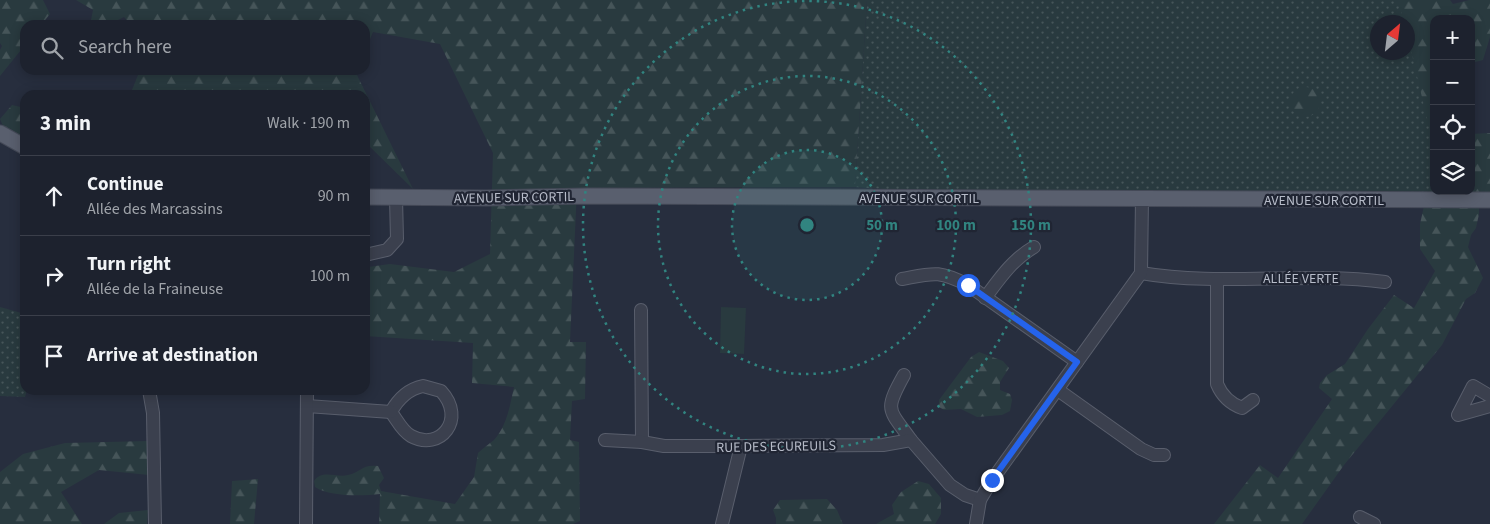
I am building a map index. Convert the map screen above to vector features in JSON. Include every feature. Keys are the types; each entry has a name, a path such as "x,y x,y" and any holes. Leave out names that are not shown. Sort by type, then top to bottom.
{"main road":[{"path":"0,133 20,144"},
{"name":"AVENUE SUR CORTIL","path":"370,197 588,196 1490,200"}],"street":[{"path":"370,254 387,250 397,239 396,198"},
{"path":"976,524 980,500 992,480 1141,273 1142,198"},
{"path":"985,298 1013,262 1034,247"},
{"path":"902,278 935,273 950,276 968,285 1077,362"},
{"name":"ALLÉE VERTE","path":"1141,273 1160,277 1217,279 1360,278 1385,282"},
{"path":"1217,279 1217,384 1225,398 1242,408 1253,400"},
{"path":"641,310 642,442"},
{"path":"904,375 892,395 890,404 894,416 911,440 950,485 965,495 980,500"},
{"path":"423,386 442,391 451,405 453,414 448,428 442,435 436,438 423,439 411,436 401,427 391,412 397,402 406,394 414,388 423,386"},
{"path":"1490,396 1473,386 1458,415 1490,406"},
{"path":"1058,390 1141,449 1154,455 1164,455"},
{"path":"151,395 153,413 155,524"},
{"path":"306,395 306,524"},
{"path":"306,406 391,412"},
{"name":"RUE DES ECUREUILS","path":"605,440 642,442 664,446 883,445 911,440"},
{"path":"722,524 741,446"},
{"path":"1360,517 1374,524"}],"green space":[{"path":"0,0 43,0 50,14 45,20 20,20 20,51 0,76 0,50 2,46 0,43"},
{"path":"76,0 867,0 855,187 577,188 570,342 586,342 585,399 572,401 570,440 579,442 580,521 573,524 379,524 380,494 329,493 315,487 314,481 321,475 343,476 365,467 378,466 384,478 379,485 381,491 455,504 474,477 478,453 494,440 502,428 514,387 472,383 473,343 370,336 370,267 390,264 454,272 490,254 493,153 440,44 373,32 370,39 370,20 127,20 124,17 118,20 91,20 93,10"},
{"path":"867,0 1399,0 1403,15 1370,15 1370,60 1414,60 1430,127 1430,194 941,193 855,187"},
{"path":"1398,0 1450,0 1453,4 1469,0 1490,0 1490,37 1483,60 1475,62 1475,15 1430,15 1430,131 1413,60 1415,60 1415,15 1402,15"},
{"path":"138,75 357,75 364,90 132,90"},
{"path":"1305,87 1311,88 1319,96 1319,108 1311,116 1305,117 1299,116 1291,108 1290,102 1291,96 1299,88"},
{"path":"370,101 413,189 370,147"},
{"path":"12,105 20,107 20,137 3,126 0,119"},
{"path":"1490,133 1490,193 1475,193 1475,134"},
{"path":"1479,203 1476,228 1471,235 1468,247 1483,278 1475,293 1466,299 1442,345 1344,465 1302,524 1214,524 1260,465 1278,478 1332,399 1319,388 1320,383 1327,375 1345,364 1368,329 1394,295 1414,308 1435,271 1420,249 1420,224 1424,206"},
{"path":"0,307 20,313 20,395 26,395 25,397 0,396"},
{"path":"721,307 746,308 744,354 720,353"},
{"path":"979,352 1003,361 1009,368 1000,382 1000,390 1010,394 1012,400 1010,411 1002,415 977,417 961,409 944,410 939,407 939,400 971,357"},
{"path":"148,441 149,475 99,470 61,492 82,524 0,524 0,472 23,454 65,443"},
{"path":"258,479 254,524 230,524 232,481"},
{"path":"918,481 929,484 941,498 941,514 935,524 876,524 894,514 892,505 901,492"},
{"path":"827,499 837,510 843,524 776,524 773,510 780,500"},
{"path":"148,510 147,524 104,524 119,513"}],"route":[{"path":"968,285 1054,348 1077,362 992,480"}]}
